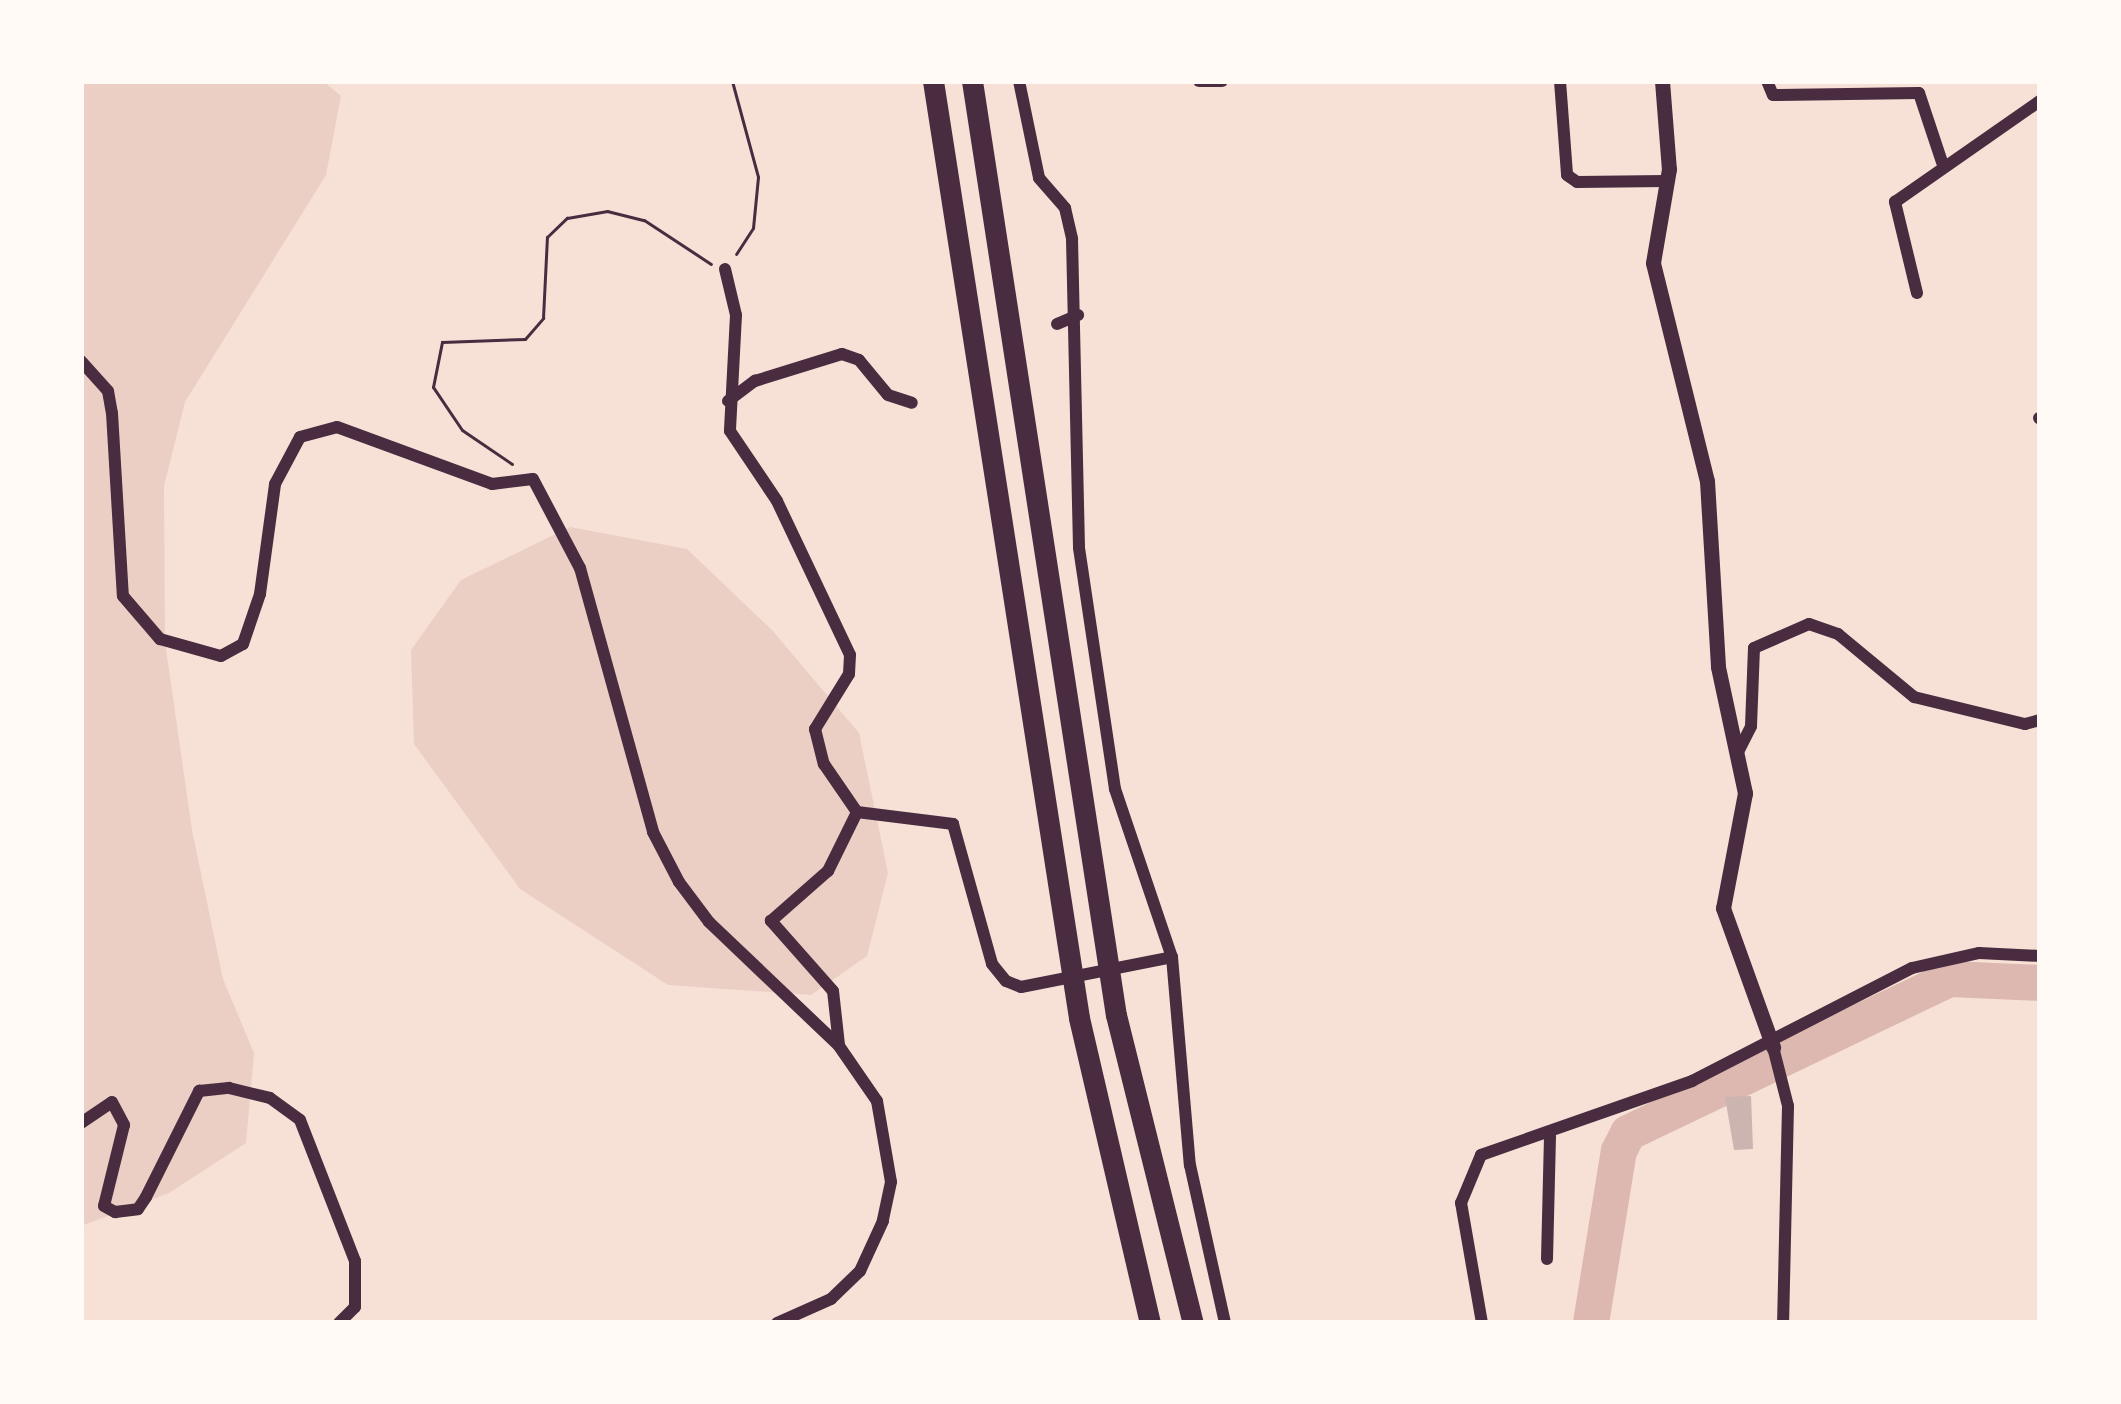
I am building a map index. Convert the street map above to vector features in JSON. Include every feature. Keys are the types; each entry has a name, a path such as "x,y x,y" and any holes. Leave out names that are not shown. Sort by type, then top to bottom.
{"highway":[{"path":"933,81 1078,1018 1150,1323"},
{"path":"972,81 1116,1015 1193,1323"}],"street":[{"path":"1019,81 1039,178 1069,223 1078,315 1082,570 1115,789 1172,957 1190,1165 1225,1323"},
{"path":"1199,81 1222,81"},
{"path":"1560,81 1567,175 1577,182 1666,182"},
{"path":"1662,81 1666,182 1653,263 1707,481 1718,667 1744,807 1723,908 1789,1106 1783,1323"},
{"path":"1767,81 1773,95 1808,98 1838,89 1919,93 1942,162"},
{"path":"1917,292 1895,202 1942,162 2040,101"},
{"path":"725,269 736,315 730,431 777,501 850,655 848,674 815,729 824,764 857,812 953,824 992,964 1021,987 1172,957"},
{"path":"1058,324 1078,315"},
{"path":"728,401 755,382 842,354 860,360 888,395 912,403"},
{"path":"81,361 108,391 112,413 123,596 160,639 221,656 243,644 260,594 275,484 300,437 337,427 492,484 533,479 580,568 653,832 679,882 709,922 839,1046 877,1101 891,1182 883,1221 860,1271 832,1299 777,1323"},
{"path":"1737,754 1751,726 1754,648 1809,624 1838,634 1914,697 2025,724 2040,720"},
{"path":"839,1046 833,991 771,921 828,871 857,812"},
{"path":"1482,1323 1461,1203 1465,1184 1481,1155 1550,1136 1693,1081 1947,957 2040,956"},
{"path":"81,1123 112,1102 124,1125 104,1206 115,1212 138,1209 199,1091 229,1088 270,1099 300,1120 355,1261 355,1307 339,1323"},
{"path":"1547,1259 1550,1136"}],"path":[{"path":"533,479 462,430 433,388 442,342 525,339 543,318 547,238 567,218 608,211 644,220 691,258 725,269 753,228 758,177 732,81"}],"shaded area":[{"path":"81,81 323,81 341,96 326,175 185,402 164,486 165,642 192,830 223,979 254,1053 246,1143 169,1193 81,1226"},
{"path":"570,527 687,549 772,630 859,733 888,873 867,956 811,995 668,985 520,889 414,744 411,650 461,580"}],"building":[{"path":"1751,1096 1753,1149 1734,1150 1725,1097"}],"waterway":[{"path":"1591,1323 1619,1151 1628,1133 1950,979 2040,983"}]}
